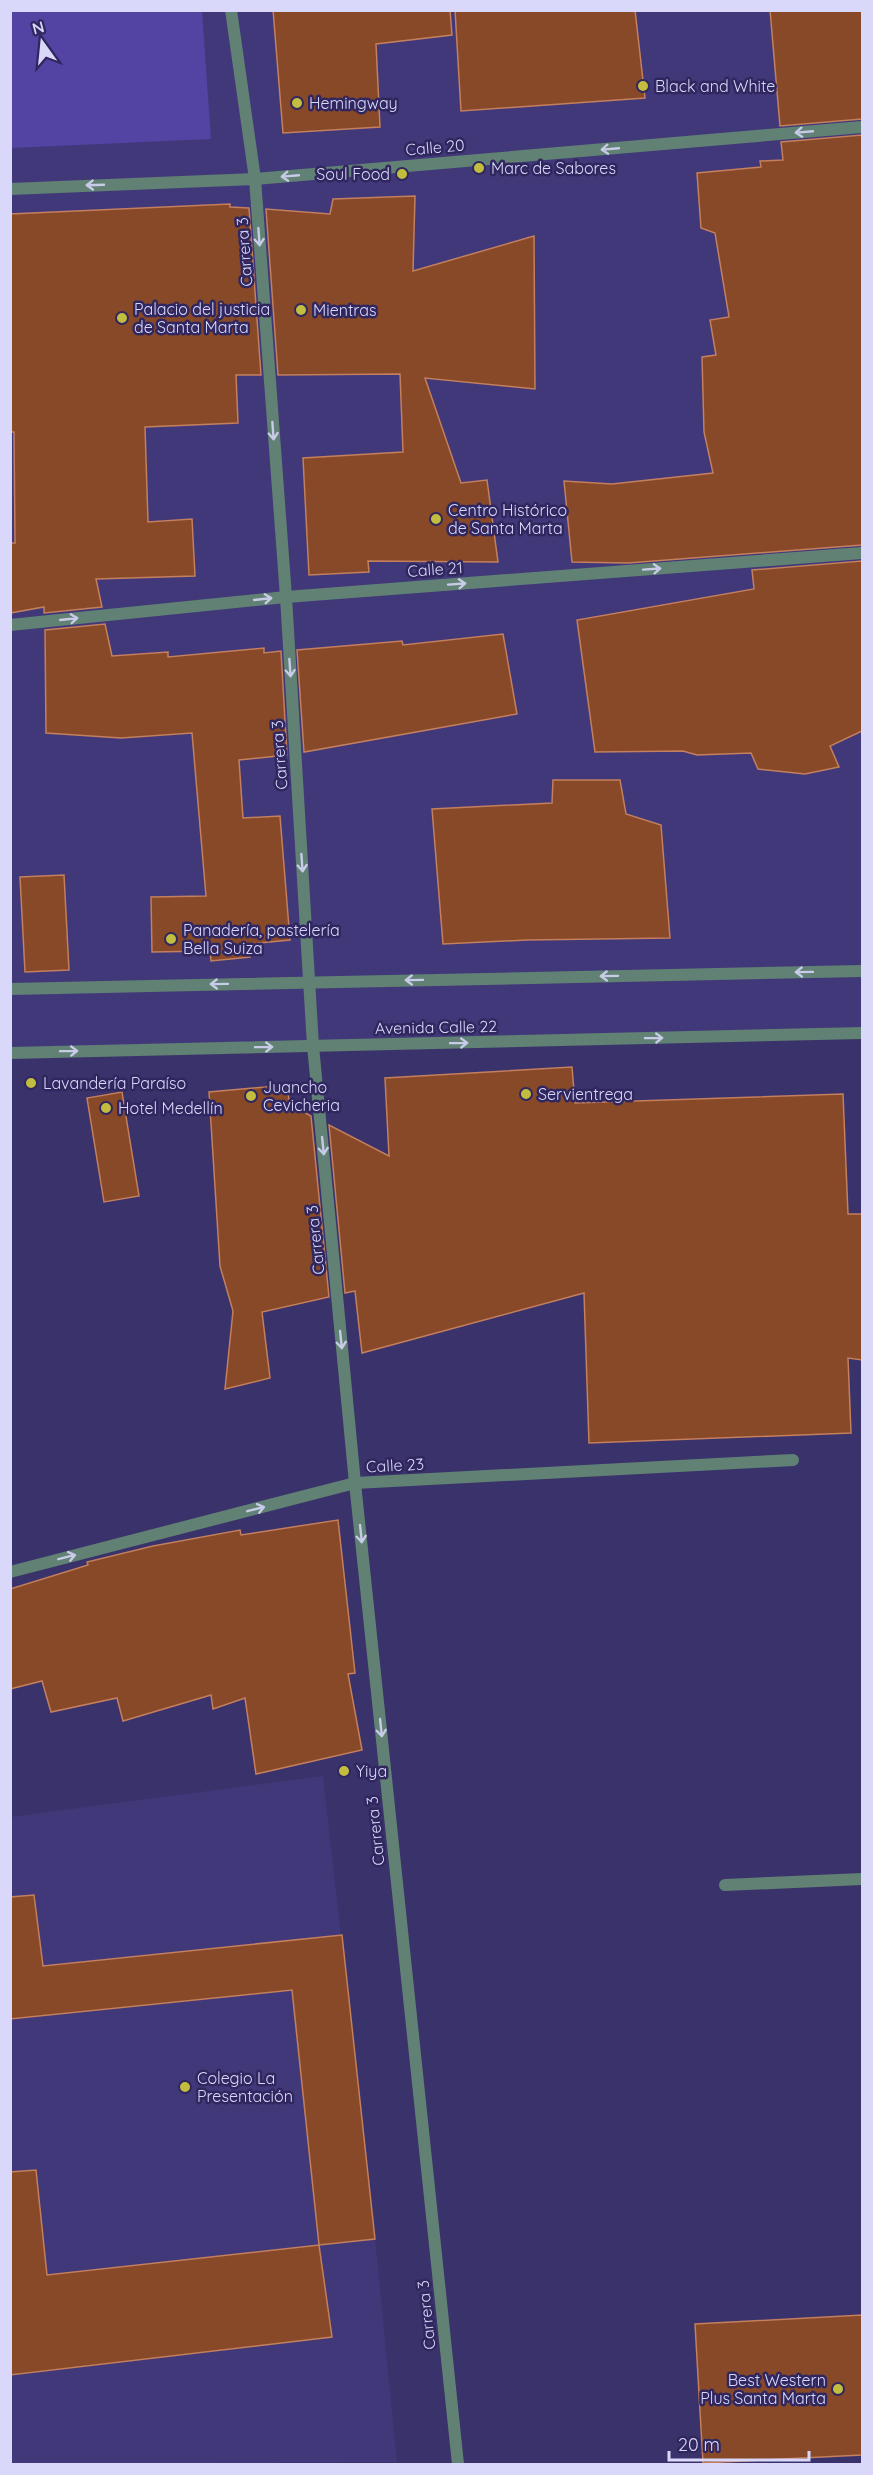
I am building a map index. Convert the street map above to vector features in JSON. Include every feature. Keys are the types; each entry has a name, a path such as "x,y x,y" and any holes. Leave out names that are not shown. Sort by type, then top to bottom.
{"street":[{"name":"Carrera 3","path":"231,10 255,179 286,597 313,1046 355,1483 458,2464"},
{"name":"Calle 20","path":"10,189 255,179 862,127"},
{"name":"Calle 21","path":"10,625 286,597 862,553"},
{"path":"10,988 862,971"},
{"name":"Avenida Calle 22","path":"10,1053 862,1033"},
{"name":"Calle 23","path":"10,1572 355,1483 793,1460"},
{"path":"725,1885 862,1879"}],"shaded area":[{"name":"Centro Histórico de Santa Marta","path":"10,11 862,11 862,1027 11,1053"},
{"path":"10,11 202,11 211,139 11,148"},
{"name":"Colegio La Presentación","path":"323,1776 375,2239 397,2462 11,2464 10,1817"}],"building":[{"path":"273,10 450,10 452,35 376,44 380,127 283,133"},
{"path":"455,10 635,10 645,98 461,111"},
{"path":"770,10 862,10 862,119 780,126"},
{"path":"862,135 862,545 628,563 572,562 564,481 612,484 713,473 704,432 702,357 716,355 710,320 729,317 715,233 701,228 697,173 761,167 760,161 783,160 781,142"},
{"path":"415,196 413,271 534,236 535,389 425,378 461,483 487,480 498,562 368,561 369,572 309,575 303,458 403,452 400,374 278,375 266,209 330,214 333,199"},
{"name":"Palacio del justicia de Santa Marta","path":"230,204 230,207 249,208 261,375 236,375 238,423 145,427 148,522 192,519 195,576 96,579 102,607 44,613 44,607 10,613 10,543 15,543 14,432 10,432 10,214"},
{"path":"862,561 862,731 830,746 839,767 805,774 758,769 751,753 697,755 683,751 595,752 577,620 754,589 752,570"},
{"path":"105,624 112,656 168,652 168,657 264,648 264,653 281,651 287,755 239,760 243,818 280,816 290,940 249,944 250,957 211,961 210,951 152,952 151,897 206,896 192,733 121,738 46,733 45,630"},
{"path":"503,634 517,714 304,752 297,650 402,641 403,645"},
{"path":"553,780 620,780 626,814 661,825 670,938 443,944 432,809 552,803"},
{"path":"64,875 69,970 25,972 20,877"},
{"path":"572,1067 575,1103 843,1094 848,1214 862,1214 862,1360 848,1358 851,1433 589,1443 584,1293 362,1353 355,1291 345,1293 329,1125 389,1156 385,1078"},
{"path":"288,1085 289,1104 311,1116 329,1297 262,1312 270,1378 225,1389 233,1311 220,1266 209,1092"},
{"path":"122,1092 139,1196 104,1202 87,1098"},
{"path":"338,1520 355,1673 348,1674 362,1750 256,1774 245,1698 213,1709 211,1695 123,1721 117,1698 51,1712 42,1681 10,1689 10,1589 88,1565 87,1562 153,1546 240,1530 241,1535"},
{"path":"34,1895 43,1966 342,1935 375,2239 319,2245 292,1990 10,2019 10,1897"},
{"path":"36,2170 47,2275 319,2245 332,2337 10,2375 10,2172"},
{"path":"862,2315 862,2455 703,2463 695,2324"}],"place":[{"name":"Black and White","path":"643,86"},
{"name":"Hemingway","path":"297,103"},
{"name":"Marc de Sabores","path":"479,168"},
{"name":"Soul Food","path":"402,174"},
{"name":"Mientras","path":"301,310"},
{"name":"Palacio del justicia de Santa Marta","path":"122,318"},
{"name":"Centro Histórico de Santa Marta","path":"436,519"},
{"name":"Panadería, pastelería Bella Suiza","path":"171,939"},
{"name":"Lavandería Paraíso","path":"31,1083"},
{"name":"Servientrega","path":"526,1094"},
{"name":"Juancho Cevicheria","path":"251,1096"},
{"name":"Hotel Medellín","path":"106,1108"},
{"name":"Yiya","path":"344,1771"},
{"name":"Colegio La Presentación","path":"185,2087"},
{"name":"Best Western Plus Santa Marta","path":"838,2389"}]}
